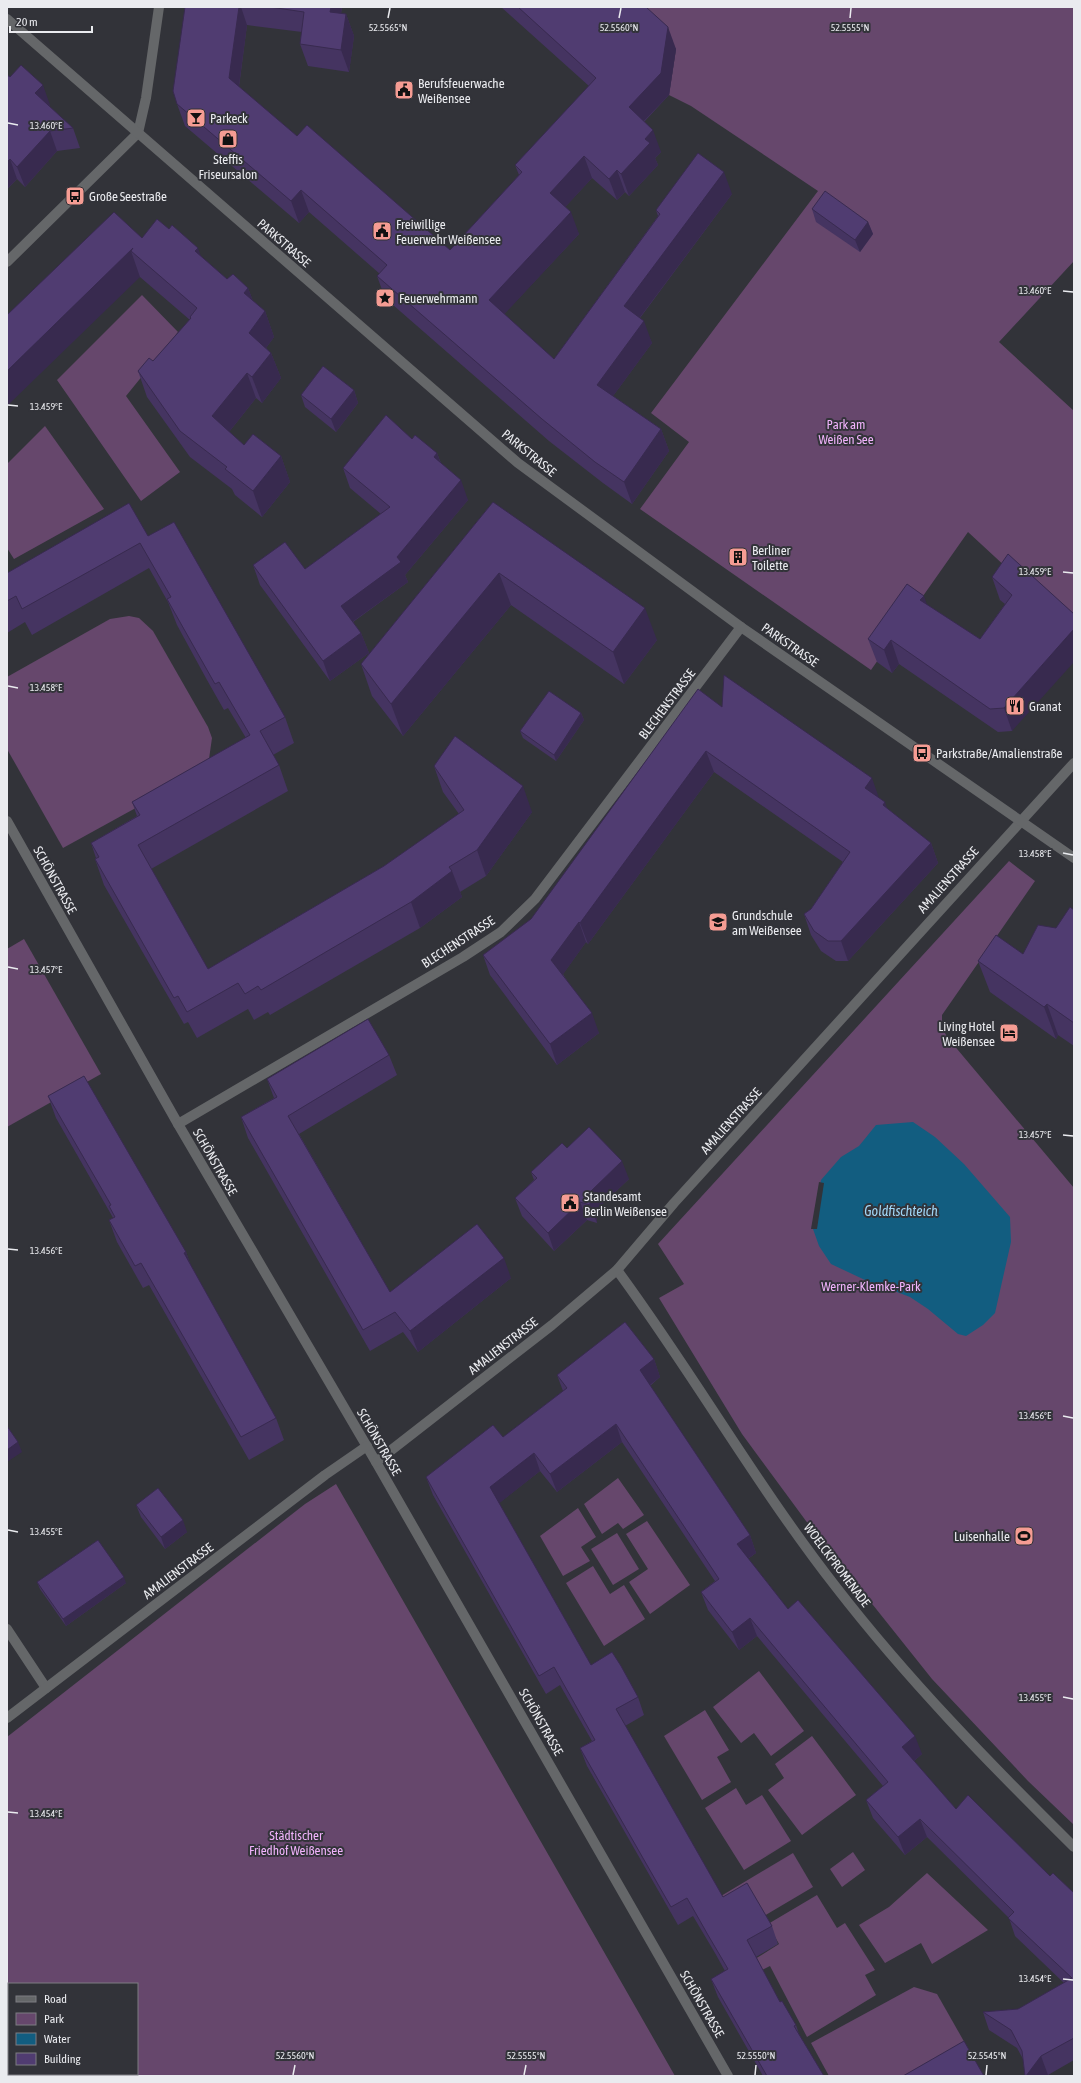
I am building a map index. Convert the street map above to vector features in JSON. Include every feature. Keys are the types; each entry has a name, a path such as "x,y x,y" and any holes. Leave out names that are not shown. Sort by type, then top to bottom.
{"street":[{"path":"7,262 138,133 146,98 159,7"},
{"name":"PARKSTRASSE","path":"7,19 518,463 741,627 1074,858"},
{"name":"BLECHENSTRASSE","path":"178,1124 463,957 501,932 535,899 741,627"},
{"name":"AMALIENSTRASSE","path":"376,1462 552,1325 617,1270 663,1215 1020,820 1074,763"},
{"name":"SCHÖNSTRASSE","path":"7,821 178,1124 376,1462 728,2076"},
{"name":"WOELCKPROMENADE","path":"617,1270 639,1299 797,1534 836,1588 919,1688 984,1759 1074,1847"},
{"name":"AMALIENSTRASSE","path":"7,1718 366,1446"},
{"path":"7,1629 46,1688"}],"green space":[{"name":"Park am Weißen See","path":"629,7 1074,7 1074,261 999,342 1074,411 1074,630 968,532 871,670 640,509 689,442 651,413 818,191 691,106 669,95 676,49"},
{"path":"142,295 178,332 126,396 180,472 141,501 57,380"},
{"path":"45,426 104,509 14,559 7,548 7,464"},
{"path":"129,616 139,618 153,631 208,727 212,738 209,759 192,777 63,848 7,749 7,677 110,619"},
{"name":"Werner-Klemke-Park","path":"1009,861 1035,881 942,1015 942,1027 947,1037 1074,1188 1074,1825 1028,1781 932,1679 806,1521 742,1434 659,1298 684,1284 658,1244"},
{"path":"24,939 101,1074 7,1127 7,949"},
{"path":"618,1478 644,1515 623,1529 618,1523 602,1534 584,1504"},
{"name":"Städtischer Friedhof Weißensee","path":"336,1484 675,2076 7,2076 7,1737 305,1504"},
{"path":"578,1508 596,1537 581,1547 590,1561 563,1576 540,1536"},
{"path":"647,1521 690,1585 650,1614 629,1582 648,1569 626,1534"},
{"path":"617,1533 639,1569 613,1585 591,1549"},
{"path":"593,1566 610,1594 624,1585 645,1619 604,1646 566,1583"},
{"path":"759,1671 804,1731 771,1756 754,1733 741,1743 713,1707"},
{"path":"705,1710 729,1750 717,1757 731,1782 702,1800 664,1736"},
{"path":"812,1736 856,1795 802,1835 768,1790 784,1778 775,1764"},
{"path":"736,1788 746,1805 762,1795 791,1841 744,1870 705,1808"},
{"path":"853,1852 865,1870 842,1887 830,1869"},
{"path":"793,1853 813,1887 764,1916 721,1896"},
{"path":"927,1873 988,1930 932,1964 921,1943 885,1963 859,1925 889,1907"},
{"path":"817,1895 837,1928 845,1923 875,1970 865,1975 876,1995 807,2037 770,1966 760,1971 755,1959 779,1944 768,1924"},
{"path":"914,1987 937,1994 966,2045 913,2076 829,2076 811,2043"}],"water":[{"name":"Goldfischteich","path":"913,1122 935,1137 964,1164 1010,1217 1011,1242 995,1313 983,1325 966,1336 958,1334 928,1309 910,1297 865,1280 831,1264 819,1246 813,1229 821,1180 841,1157 859,1146 876,1125"}],"pier":[{"path":"819,1182 824,1183 817,1229 811,1229"}],"building":[{"path":"185,7 239,7 229,78 297,136 307,125 450,250 522,172 515,165 596,78 518,7 646,7 668,27 661,73 629,107 653,130 645,139 650,143 621,174 617,170 609,179 584,156 550,193 571,212 489,300 554,359 660,214 656,210 698,153 724,172 624,306 644,321 597,385 661,429 624,482 595,462 542,419 377,276 387,265 301,190 291,201 177,104 173,91"},
{"path":"270,7 331,7 330,12 346,14 341,50 300,44 304,12"},
{"path":"21,65 43,85 35,93 73,128 50,131 17,167 10,159 7,162 7,75 10,77"},
{"path":"825,191 868,222 855,240 812,209"},
{"path":"114,212 142,238 157,219 169,229 172,225 198,248 195,251 227,279 233,274 248,288 244,293 265,311 249,333 271,353 252,377 247,373 212,416 244,445 253,434 281,456 253,491 225,469 227,467 180,431 138,371 149,358 153,361 191,318 190,317 197,308 131,251 133,248 7,371 7,315"},
{"path":"323,366 354,390 331,419 301,395"},
{"path":"386,415 412,439 415,435 437,453 434,457 461,480 397,557 401,562 341,606 361,633 323,661 253,565 285,542 305,569 390,507 343,468"},
{"path":"493,502 645,608 613,652 499,573 391,704 361,664"},
{"path":"129,503 148,536 174,522 285,717 260,731 279,765 138,845 208,969 384,866 464,810 434,766 455,736 523,786 477,850 449,867 452,871 411,902 261,990 258,986 245,994 238,983 187,1012 178,996 174,998 95,859 99,857 91,843 140,815 132,802 250,735 219,682 215,684 167,599 171,597 140,543 22,609 16,596 7,601 7,573"},
{"path":"1008,554 1074,614 1074,629 1004,708 990,709 891,640 884,650 868,639 907,584 924,596 920,600 980,639 1012,595 992,577"},
{"path":"724,675 872,778 865,788 885,802 883,805 931,843 841,941 828,941 814,931 804,914 811,909 850,852 706,751 580,923 579,922 551,960 592,1013 550,1044 483,955 531,919 698,689 722,707"},
{"path":"549,691 581,713 554,755 520,731"},
{"path":"1070,907 1074,910 1074,1023 1047,1004 1044,1007 978,961 996,935 1023,954 1038,925 1056,928"},
{"path":"368,1019 389,1055 288,1116 390,1292 477,1224 504,1258 410,1331 395,1312 363,1330 241,1117 277,1097 267,1079"},
{"path":"84,1076 186,1252 184,1253 276,1418 241,1437 141,1263 135,1266 109,1220 115,1217 109,1206 111,1205 48,1096"},
{"name":"Standesamt Berlin Weißensee","path":"589,1127 622,1161 590,1192 590,1205 580,1202 548,1233 515,1198 537,1178 531,1172 562,1143 567,1148"},
{"path":"625,1322 654,1359 640,1370 750,1535 737,1544 788,1609 798,1600 915,1736 902,1747 956,1809 968,1795 1050,1876 1053,1873 1074,1893 1074,2038 1041,2056 1026,2076 1022,2051 1011,2030 983,2012 1018,2009 1072,1978 1008,1918 1014,1912 920,1819 898,1837 866,1800 888,1782 750,1618 732,1632 701,1592 719,1579 616,1424 550,1474 534,1453 490,1487 591,1665 612,1652 621,1666 638,1697 616,1709 723,1897 747,1883 772,1926 747,1940 780,2002 782,2001 796,2025 794,2026 824,2076 767,2076 711,1979 728,1969 687,1898 671,1907 580,1748 595,1740 554,1667 539,1676 426,1477 493,1425 503,1437 567,1388 557,1375"},
{"path":"7,1426 18,1442 7,1450"},
{"path":"158,1488 183,1520 161,1537 136,1505"},
{"path":"98,1540 124,1577 63,1619 37,1582"},
{"path":"964,2041 984,2076 903,2076"}],"place":[{"name":"Berufsfeuerwache Weißensee","path":"404,90"},
{"name":"Parkeck","path":"196,118"},
{"name":"Steffis Friseursalon","path":"228,139"},
{"name":"Große Seestraße","path":"75,196"},
{"name":"Freiwillige Feuerwehr Weißensee","path":"382,231"},
{"name":"Feuerwehrmann","path":"385,298"},
{"name":"Berliner Toilette","path":"738,557"},
{"name":"Granat","path":"1015,706"},
{"name":"Parkstraße/Amalienstraße","path":"922,753"},
{"name":"Grundschule am Weißensee","path":"718,922"},
{"name":"Living Hotel Weißensee","path":"1009,1033"},
{"name":"Standesamt Berlin Weißensee","path":"570,1203"},
{"name":"Luisenhalle","path":"1024,1536"}]}
